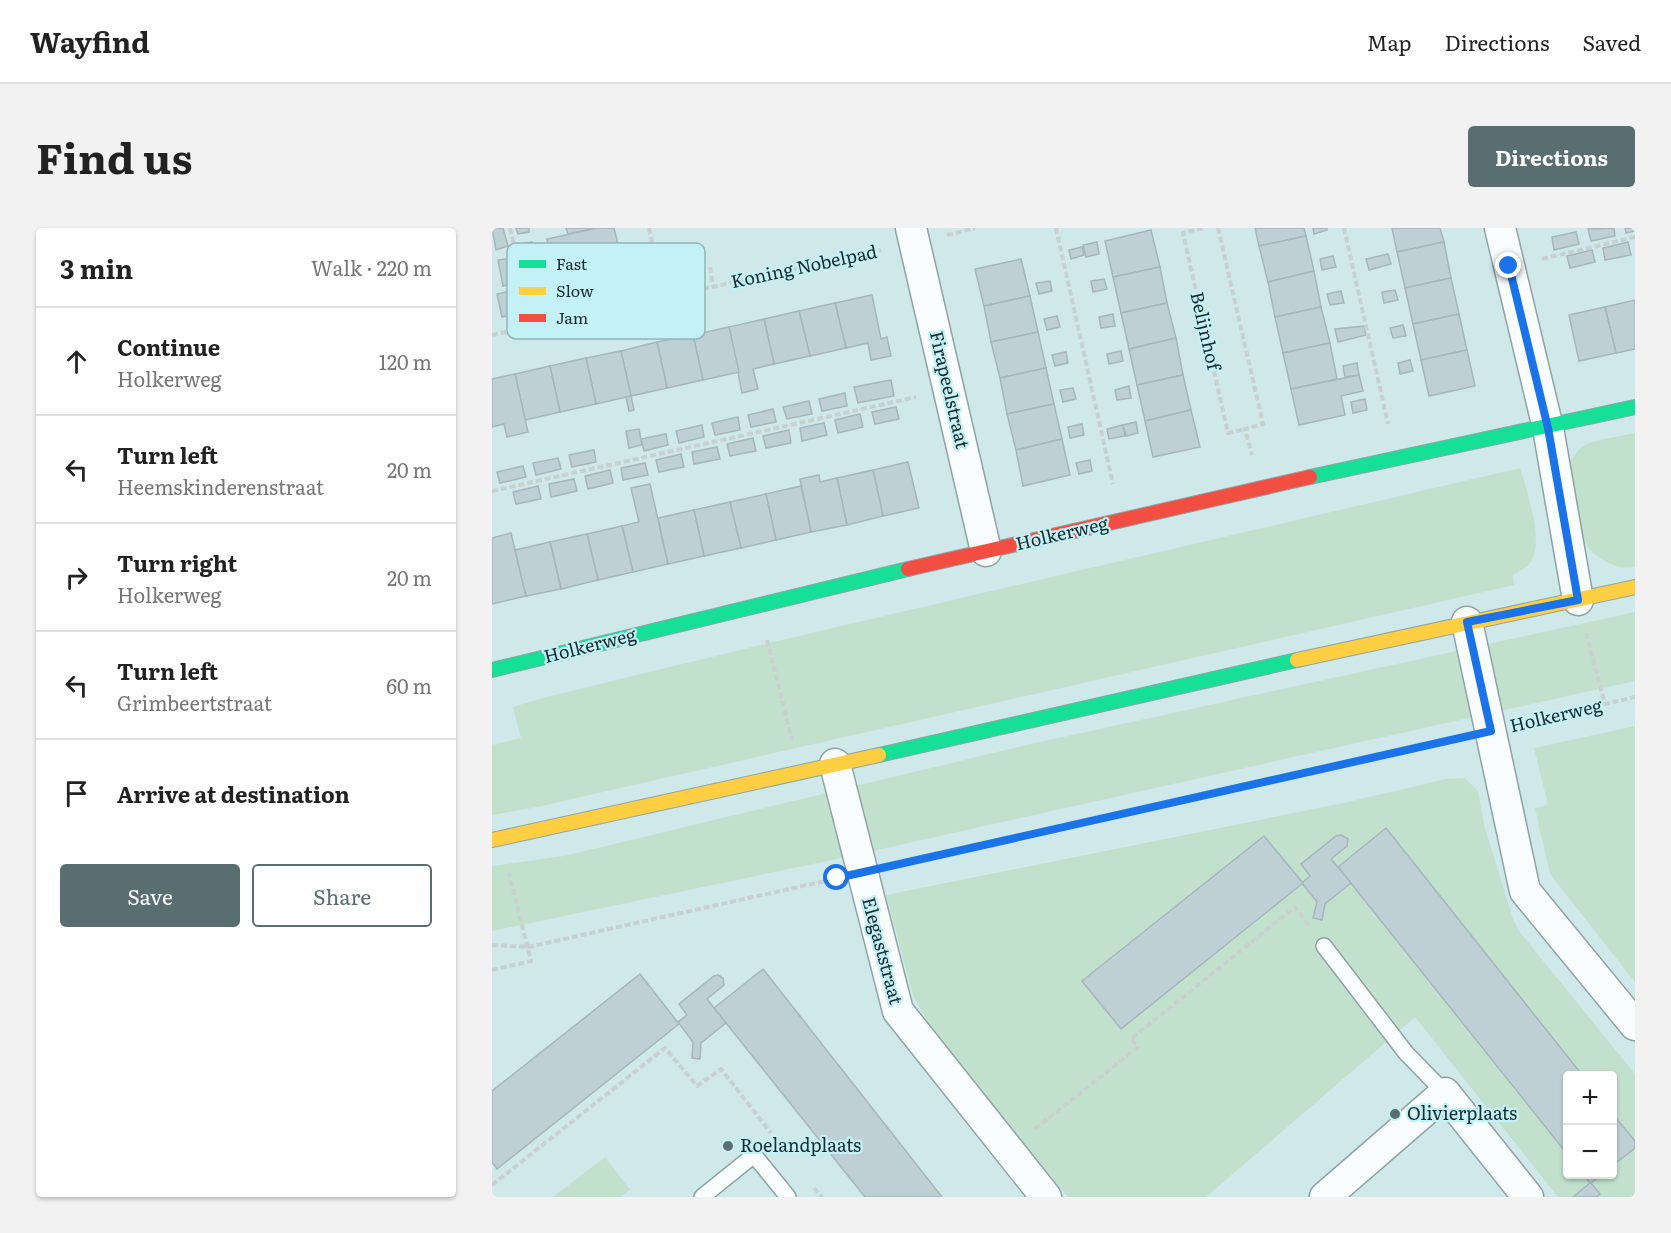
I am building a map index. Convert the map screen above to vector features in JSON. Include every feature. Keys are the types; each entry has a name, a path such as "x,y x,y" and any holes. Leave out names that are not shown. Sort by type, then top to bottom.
{"street":[{"path":"1500,228 1548,428 1578,600"},
{"name":"Firapeelstraat","path":"913,235 986,551"},
{"name":"Holkerweg","path":"492,670 986,551 1260,488 1548,428 1635,407"},
{"path":"492,840 800,773 1467,622 1635,587"},
{"path":"1467,622 1525,891 1635,1025"},
{"name":"Elegaststraat","path":"835,764 898,1011 1046,1197"},
{"path":"1325,1197 1445,1093 1528,1197"}],"lane":[{"path":"1324,946 1406,1053 1445,1093"},
{"path":"702,1197 754,1155 788,1197"}],"path":[{"path":"510,228 513,243"},
{"path":"649,228 652,243"},
{"name":"Koning Nobelpad","path":"705,289 913,235 975,228"},
{"path":"1056,228 1121,520"},
{"name":"Belijnhof","path":"1203,228 1183,233 1228,433 1263,424 1218,228"},
{"path":"1344,228 1396,460"},
{"path":"1509,266 1635,237"},
{"path":"710,267 713,287"},
{"name":"Koning Nobelpad","path":"492,334 507,331"},
{"path":"492,491 949,390"},
{"path":"1245,429 1260,488"},
{"path":"1578,600 1605,704"},
{"path":"758,605 800,773"},
{"name":"Holkerweg","path":"492,945 528,947 1635,698"},
{"path":"492,970 531,962 506,864"},
{"path":"1009,1150 1138,1047 1131,1039 1295,907 1324,946"},
{"path":"492,1185 665,1048 697,1086 720,1069 778,1142"},
{"path":"807,1179 822,1197"}],"green space":[{"path":"1635,433 1635,567 1629,568 1608,563 1587,546 1575,511 1568,475 1572,459 1582,447 1599,440"},
{"path":"1520,468 1534,518 1536,544 1529,564 1513,575 1514,585 537,807 492,815 492,745 521,738 513,707 811,633"},
{"path":"1635,612 1635,681 832,860 492,931 492,866 564,856 1031,744"},
{"path":"1635,726 1635,982 1550,874 1535,808 1548,805 1534,748"},
{"path":"1465,778 1478,791 1484,825 1513,919 1519,931 1635,1074 1635,1197 1558,1197 1415,1017 1206,1197 1068,1197 930,1026 914,998 886,895 1339,804 1446,779"},
{"path":"605,1157 630,1190 620,1197 553,1197"}],"building":[{"path":"492,228 503,228 507,246 496,250"},
{"path":"516,228 529,228 529,232 518,234"},
{"path":"566,228 597,228 568,234"},
{"path":"597,228 614,228 618,243 548,243 547,239"},
{"path":"1255,228 1304,228 1306,236 1259,246"},
{"path":"1313,228 1327,228 1327,230 1314,234"},
{"path":"1392,228 1440,228 1444,242 1397,252"},
{"path":"1614,228 1615,236 1591,241 1588,229"},
{"path":"1625,228 1635,228 1635,231 1626,233"},
{"path":"1151,230 1160,267 1113,277 1105,241"},
{"path":"1576,232 1579,244 1554,250 1552,237"},
{"path":"1306,236 1314,271 1268,282 1259,246"},
{"path":"1097,242 1099,254 1086,257 1083,245"},
{"path":"1444,242 1451,278 1405,288 1397,252"},
{"path":"1628,242 1631,255 1605,260 1603,248"},
{"path":"1082,247 1084,255 1071,259 1069,250"},
{"path":"1592,250 1595,262 1570,268 1567,256"},
{"path":"1388,254 1391,264 1369,270 1366,259"},
{"path":"1333,256 1336,267 1322,270 1320,259"},
{"path":"507,259 507,285 503,286 498,260"},
{"path":"1021,259 1030,296 984,306 975,269"},
{"path":"1160,267 1167,303 1121,313 1113,277"},
{"path":"1314,271 1321,307 1275,317 1268,282"},
{"path":"1451,278 1459,314 1413,324 1405,288"},
{"path":"1104,279 1107,289 1093,292 1091,281"},
{"path":"1050,281 1052,291 1039,294 1036,283"},
{"path":"1395,290 1398,300 1384,303 1382,292"},
{"path":"1341,291 1344,303 1330,305 1327,294"},
{"path":"507,292 507,316 502,317 497,294"},
{"path":"872,295 881,339 887,337 891,356 871,360 868,343 846,348 835,303"},
{"path":"1030,296 1038,332 991,342 984,306"},
{"path":"1635,300 1635,349 1616,353 1605,307"},
{"path":"835,303 846,348 810,356 799,311"},
{"path":"1167,303 1176,338 1129,349 1121,313"},
{"path":"1321,307 1330,343 1283,353 1275,317"},
{"path":"1605,307 1616,353 1579,361 1569,315"},
{"path":"799,311 810,356 774,364 764,319"},
{"path":"1113,314 1115,326 1101,328 1099,317"},
{"path":"1459,314 1467,350 1421,360 1413,324"},
{"path":"1057,316 1060,327 1047,330 1044,319"},
{"path":"764,319 774,364 753,369 758,389 742,393 729,327"},
{"path":"1403,325 1406,336 1393,338 1390,328"},
{"path":"1364,326 1366,335 1338,342 1335,329"},
{"path":"729,327 739,372 703,380 694,339 705,339 705,332"},
{"path":"1038,332 1046,368 1000,378 991,342"},
{"path":"1176,338 1183,375 1137,385 1129,349"},
{"path":"694,339 703,380 667,388 657,342"},
{"path":"657,342 667,388 631,396 621,351"},
{"path":"1330,343 1337,379 1291,389 1283,353"},
{"path":"1467,350 1475,386 1429,396 1421,360"},
{"path":"621,351 631,396 596,404 586,358"},
{"path":"1121,351 1123,361 1109,364 1107,354"},
{"path":"1066,352 1068,363 1055,366 1052,355"},
{"path":"586,358 596,404 560,412 550,366"},
{"path":"1410,360 1413,371 1400,374 1398,363"},
{"path":"1357,363 1359,375 1345,377 1343,366"},
{"path":"550,366 560,412 525,420 515,374"},
{"path":"1046,368 1054,404 1007,414 1000,378"},
{"path":"515,374 528,432 507,437 504,424 492,427 492,379"},
{"path":"1183,375 1191,410 1145,421 1137,385"},
{"path":"1359,375 1363,391 1341,396 1345,415 1299,425 1291,389"},
{"path":"891,380 894,396 858,403 854,387"},
{"path":"1129,386 1131,398 1117,400 1115,390"},
{"path":"1073,388 1076,399 1063,402 1060,390"},
{"path":"845,393 847,406 822,411 819,399"},
{"path":"631,396 634,410 629,411 626,397"},
{"path":"1365,399 1367,410 1353,413 1351,402"},
{"path":"809,401 812,414 787,419 783,407"},
{"path":"1054,404 1062,439 1016,450 1007,414"},
{"path":"896,407 899,419 875,424 872,412"},
{"path":"773,409 776,422 751,427 748,415"},
{"path":"1191,410 1200,447 1153,457 1145,421"},
{"path":"860,414 863,427 838,433 835,420"},
{"path":"738,417 740,430 715,435 712,423"},
{"path":"1136,422 1138,433 1126,436 1123,425"},
{"path":"824,423 827,435 802,441 800,428"},
{"path":"1082,424 1084,435 1070,438 1068,427"},
{"path":"702,425 704,437 679,443 676,431"},
{"path":"1123,425 1125,436 1109,439 1107,429"},
{"path":"639,429 642,445 629,448 626,431"},
{"path":"789,430 791,443 766,448 763,436"},
{"path":"666,434 668,445 644,451 641,439"},
{"path":"753,438 756,451 730,456 727,444"},
{"path":"1062,439 1070,475 1023,486 1016,450"},
{"path":"717,447 720,459 694,464 692,452"},
{"path":"594,450 596,462 572,467 569,455"},
{"path":"681,454 684,467 659,472 656,460"},
{"path":"558,458 561,469 536,475 533,463"},
{"path":"1090,460 1092,471 1079,474 1076,463"},
{"path":"908,462 919,508 883,516 873,470"},
{"path":"645,463 648,475 623,480 621,468"},
{"path":"523,466 526,477 500,483 497,472"},
{"path":"610,470 613,483 588,489 585,476"},
{"path":"873,470 883,516 847,525 837,478"},
{"path":"819,475 820,482 837,478 847,525 811,532 800,479"},
{"path":"574,479 577,491 551,497 549,484"},
{"path":"650,484 668,564 633,572 622,526 639,522 631,488"},
{"path":"538,486 541,499 516,504 513,492"},
{"path":"801,486 811,532 776,540 766,494"},
{"path":"766,494 776,540 741,548 730,502"},
{"path":"730,502 741,548 704,556 694,510"},
{"path":"694,510 704,556 668,564 658,518"},
{"path":"622,526 633,572 598,580 587,534"},
{"path":"511,533 526,596 492,604 492,538"},
{"path":"587,534 598,580 561,589 550,542"},
{"path":"550,542 561,589 526,596 515,550"},
{"path":"1386,828 1579,1071 1563,1071 1563,1149 1338,867"},
{"path":"1341,835 1348,839 1347,846 1331,859 1351,883 1325,904 1322,920 1313,918 1317,902 1302,883 1310,876 1301,864 1336,836"},
{"path":"1264,836 1303,883 1121,1029 1082,981"},
{"path":"763,969 942,1197 865,1197 714,1008"},
{"path":"640,974 679,1024 497,1169 492,1162 492,1091"},
{"path":"718,975 723,978 724,985 707,999 726,1023 701,1043 700,1059 692,1058 693,1042 678,1022 687,1015 679,1004"},
{"path":"1617,1119 1635,1141 1635,1148 1617,1162"},
{"path":"1587,1179 1596,1179 1591,1183 1600,1194 1597,1197 1573,1197 1590,1183"}],"traffic: fast":[{"path":"1310,477 1635,407"},
{"path":"492,670 908,569"},
{"path":"879,755 1297,660"}],"traffic: slow":[{"path":"1297,660 1635,587"},
{"path":"492,840 879,755"}],"traffic: jam":[{"path":"908,569 1310,477"}],"place":[{"name":"Olivierplaats","path":"1395,1114"},
{"name":"Roelandplaats","path":"728,1146"}],"route":[{"path":"837,878 1491,731 1467,622 1578,600 1548,428 1509,266"}]}
